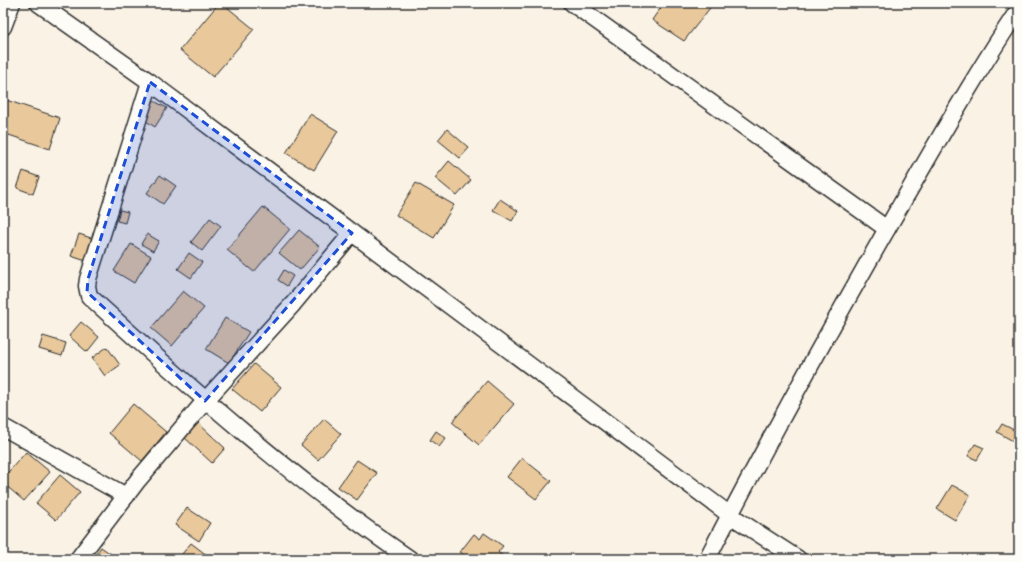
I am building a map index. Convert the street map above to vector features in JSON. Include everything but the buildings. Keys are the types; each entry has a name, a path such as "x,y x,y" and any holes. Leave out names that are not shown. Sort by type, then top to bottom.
{"street":[{"path":"3,27 12,3"},
{"path":"38,3 150,82 730,515 798,559"},
{"path":"572,3 887,229"},
{"path":"707,559 887,229 961,100 1019,9"},
{"path":"150,82 86,286 89,296 205,401 352,520 410,559"},
{"path":"78,559 126,496 205,401 293,304 352,233"},
{"path":"3,427 126,496"}],"highlighted area":[{"path":"150,82 352,233 205,401 87,292 88,279"}]}
